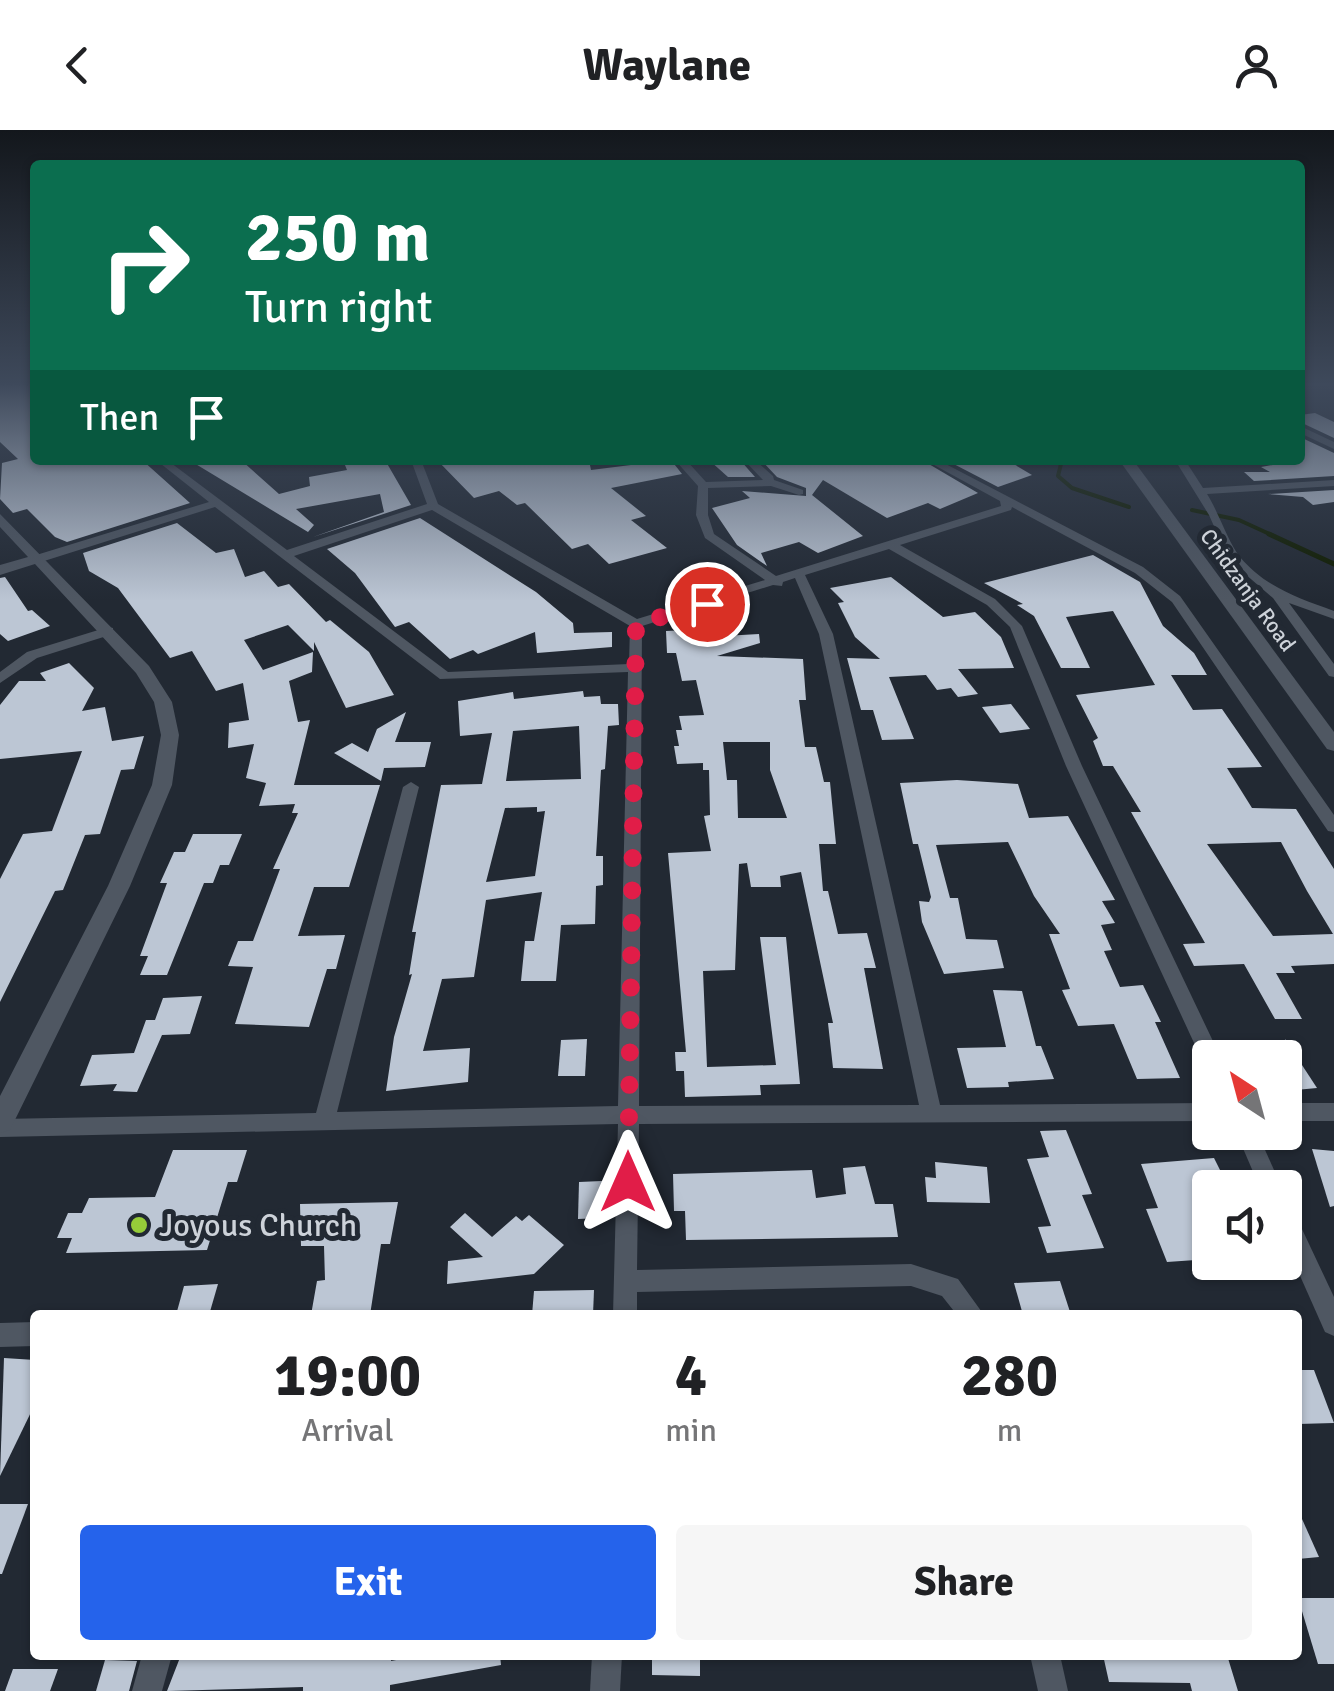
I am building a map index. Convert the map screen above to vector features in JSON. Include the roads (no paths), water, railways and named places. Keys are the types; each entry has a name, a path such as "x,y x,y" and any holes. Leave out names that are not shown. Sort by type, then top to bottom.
{"street":[{"path":"171,465 445,676 637,668"},
{"path":"418,465 433,506 636,624 800,576 1007,508 1004,499"},
{"path":"685,465 704,485 702,515 709,536 778,582"},
{"path":"755,465 769,478 768,483"},
{"path":"939,465 1125,561 1176,598 1334,827"},
{"name":"Chidzanja Road","path":"1130,465 1334,745"},
{"path":"1183,465 1202,492 1233,557 1277,594 1334,672"},
{"path":"704,485 768,483 799,492"},
{"path":"1202,492 1334,483"},
{"path":"0,570 216,503"},
{"path":"285,555 433,506"},
{"path":"0,518 143,670 163,702 170,735 166,768 119,886 0,1125 931,1111 1192,1112"},
{"path":"891,545 991,602 1016,626 1074,766 1203,1040"},
{"path":"800,576 826,634 931,1111"},
{"path":"1277,594 1334,615"},
{"path":"625,1310 636,624"},
{"path":"0,679 32,656 108,630"},
{"path":"324,1122 411,787"},
{"path":"1302,1112 1334,1112"},
{"path":"1302,1254 1334,1324"},
{"path":"627,1281 912,1275 950,1287 968,1310"},
{"path":"0,1335 30,1334"},
{"path":"147,1691 156,1660"},
{"path":"605,1691 607,1660"},
{"path":"1047,1660 1053,1691"}],"waterway":[{"path":"1061,465 1058,476 1072,488 1129,507"},
{"path":"1192,510 1239,520 1274,536"},
{"path":"1269,534 1334,564"}],"place":[{"name":"Joyous Church","path":"139,1225"}]}
